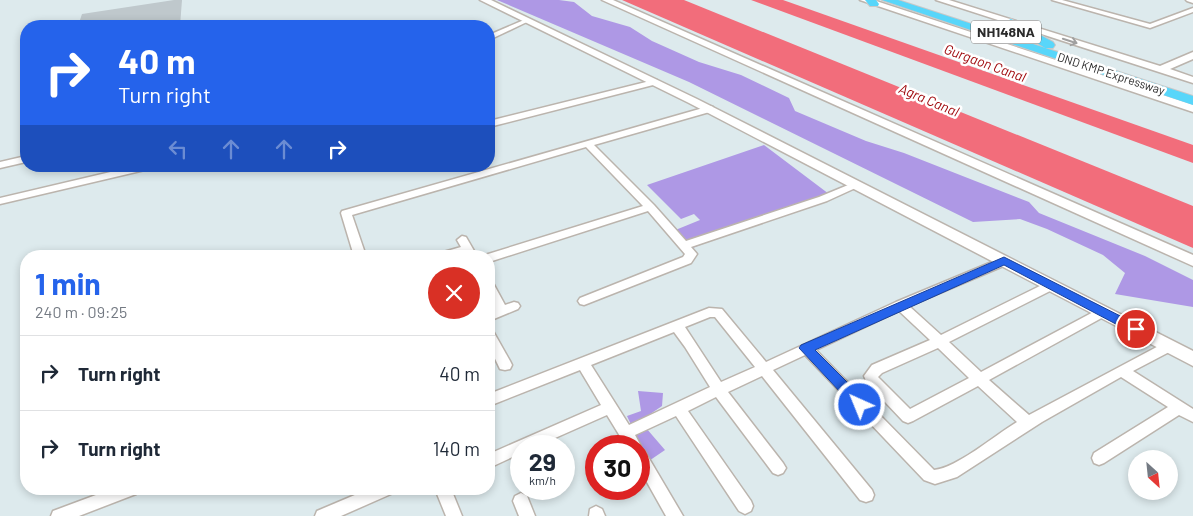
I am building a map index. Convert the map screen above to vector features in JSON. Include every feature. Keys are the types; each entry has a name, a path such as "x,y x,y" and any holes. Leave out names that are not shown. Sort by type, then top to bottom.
{"highway":[{"name":"DND KMP Expressway","path":"887,0 1193,101"},
{"name":"DND KMP Expressway","path":"906,0 1193,93"},
{"path":"1011,22 1056,48"},
{"path":"936,24 966,25"}],"street":[{"path":"484,0 710,109 1193,359"},
{"path":"606,0 1193,261"},
{"path":"940,0 1193,80"},
{"path":"1055,0 1150,26 1193,10"},
{"path":"1069,4 1080,0"},
{"path":"1189,0 1193,1"},
{"path":"870,1 1193,109"},
{"path":"495,35 526,21"},
{"path":"1160,70 1193,55"},
{"path":"495,122 654,82"},
{"path":"495,170 710,109"},
{"path":"584,301 687,260 690,254 650,207 588,143"},
{"path":"0,165 20,160"},
{"path":"0,201 123,172"},
{"path":"358,250 346,213 488,172"},
{"path":"684,246 768,219 857,185"},
{"path":"495,256 650,207"},
{"path":"583,363 626,433 806,348 1004,260"},
{"path":"1052,285 938,342 877,369 871,376 876,384 908,417 1103,312"},
{"path":"495,293 508,308 495,313"},
{"path":"900,305 1027,422"},
{"path":"495,398 677,326 718,312 762,369 866,495"},
{"path":"677,326 690,343 718,389 778,468"},
{"path":"495,346 505,365"},
{"path":"806,348 933,478 939,478 968,462 1027,422 1168,346"},
{"path":"1122,371 1193,416"},
{"path":"546,435 610,407"},
{"path":"1099,458 1180,407"},
{"path":"678,408 745,506"},
{"path":"495,458 510,451"},
{"path":"650,474 675,516"},
{"path":"59,516 115,495"},
{"path":"323,516 372,495"},
{"path":"445,495 454,516"},
{"path":"521,501 527,516"}],"shaded area":[{"path":"497,0 559,0 574,2 592,16 630,27 652,41 699,62 741,75 789,98 795,111 866,141 904,153 1029,202 1039,213 1145,256 1193,280 1193,307 1115,294 1125,273 1103,255 1047,229 1020,219 973,222 689,82"},
{"path":"764,145 829,194 690,249 673,231 700,220 694,214 681,219 647,185"},
{"path":"638,391 663,393 662,406 640,421 665,450 650,460 650,435 631,435 634,431 627,416 641,411"}],"water":[{"name":"Agra Canal","path":"622,0 684,0 1193,206 1193,248"},
{"path":"751,0 783,0 1193,145 1193,163"}],"building":[{"path":"182,0 180,20 80,20 82,14"}],"route":[{"path":"860,405 806,348 1004,260 1136,329"}],"water label":[{"name":"Gurgaon Canal","path":"985,63"}]}
